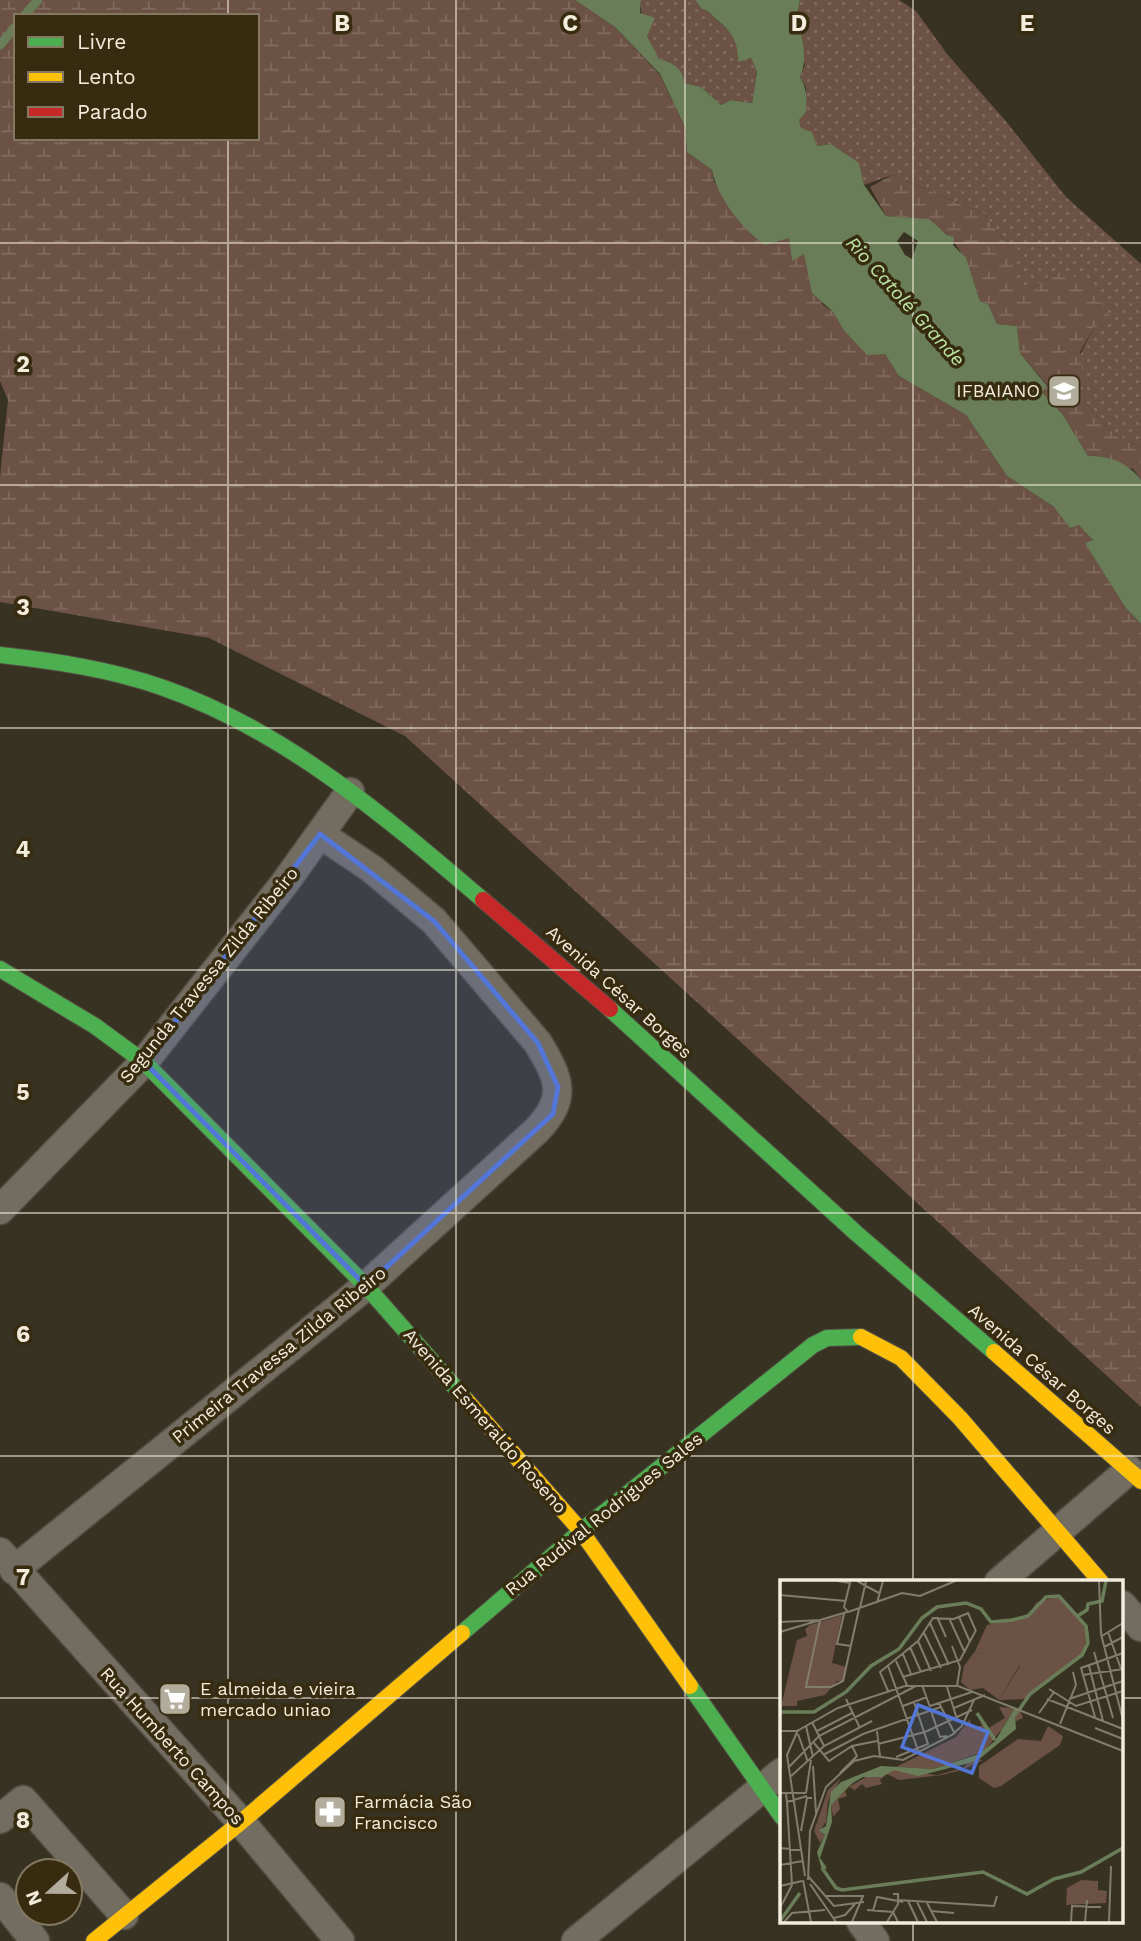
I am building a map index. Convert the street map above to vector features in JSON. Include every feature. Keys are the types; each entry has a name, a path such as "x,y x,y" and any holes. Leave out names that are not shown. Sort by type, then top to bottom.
{"street":[{"name":"Avenida César Borges","path":"0,655 99,671 163,688 242,723 350,792 411,838 585,985 839,1218 1135,1475"},
{"name":"Segunda Travessa Zilda Ribeiro","path":"0,1210 144,1062 350,792"},
{"name":"Primeira Travessa Zilda Ribeiro","path":"4,1558 366,1286 536,1131 552,1114 559,1101 558,1087 550,1062 538,1042 433,921 372,869 320,834"},
{"name":"Avenida Esmeraldo Roseno","path":"0,969 95,1026 144,1062 366,1286 581,1531 772,1781 780,1809"},
{"name":"Rua Rudival Rodrigues Sales","path":"94,1941 241,1822 581,1531 813,1345 827,1338 857,1335 901,1358 960,1418 1099,1580"},
{"path":"1001,1580 1056,1532 1135,1475"},
{"name":"Rua Humberto Campos","path":"4,1558 241,1822 340,1941"},
{"path":"1124,1607 1141,1627"},
{"path":"576,1941 772,1781"},
{"path":"0,1819 23,1800 124,1915"},
{"path":"0,1897 35,1941"},
{"path":"862,1924 875,1941"}],"highlighted area":[{"path":"320,834 434,921 538,1043 558,1087 553,1114 366,1286 144,1062"}],"green space":[{"path":"0,0 575,0 615,27 660,75 685,127 687,152 712,170 714,182 789,238 792,260 804,254 823,305 833,312 843,329 885,354 899,376 966,415 1007,476 1085,528 1093,540 1086,544 1125,607 1141,624 1141,1407 405,736 209,638 0,602 0,476 8,400 0,381"},
{"path":"641,0 695,0 708,11 733,36 739,61 751,58 757,72 752,103 731,100 721,105 701,87 684,83 679,69 659,59 651,45 643,24"},
{"path":"800,0 899,0 916,11 947,54 1004,119 1066,197 1141,264 1141,447 1115,435 1086,404 1079,357 1094,327 1061,271 1031,288 1013,288 1014,253 984,214 892,175 864,185 858,163 831,144 817,146 801,128 799,120 806,112 806,88 800,77 805,65 795,29"},
{"path":"892,175 984,214 1014,253 1014,288 1031,288 1061,271 1090,283 1110,316 1094,327 1080,352 1086,404 1115,435 1141,447 1141,480 1133,469 1088,456 1063,415 1042,392 1047,385 1020,353 1017,326 997,324 988,304 980,301 959,249 950,238 925,222 886,216 870,187"}],"water":[{"name":"Rio Catolé Grande","path":"575,0 641,0 640,13 655,18 647,36 659,59 676,66 685,83 701,87 721,105 731,100 752,103 757,72 751,58 738,62 737,48 729,32 695,0 800,0 795,28 800,30 804,49 804,65 800,77 805,90 806,112 799,120 801,128 812,132 817,146 831,144 859,163 864,185 886,216 929,219 947,235 954,237 953,245 966,258 980,301 988,304 997,324 1017,326 1020,353 1047,386 1042,392 1063,415 1088,456 1118,461 1141,480 1141,624 1125,607 1085,543 1093,540 1079,525 1070,528 1054,507 1007,476 966,415 899,376 885,354 867,355 843,329 833,312 812,293 804,254 792,261 789,238 765,245 739,221 719,191 712,170 687,152 685,127 660,74 615,27","holes":["904,232 918,241 912,259 905,255 897,241"]}],"waterway":[{"path":"26,14 38,0"},
{"path":"0,45 14,28"}],"traffic: fast":[{"path":"0,655 81,666 122,675 206,705 249,726 291,751 371,807 483,900"},
{"path":"0,969 95,1026 144,1062 366,1286 467,1401"},
{"path":"610,1009 856,1233 994,1352"},
{"path":"462,1633 581,1531 813,1345 827,1338 861,1337"},
{"path":"690,1686 780,1814"}],"traffic: slow":[{"path":"861,1337 901,1358 960,1418 1099,1580"},
{"path":"994,1352 1141,1481"},
{"path":"467,1401 581,1531 690,1686"},
{"path":"94,1941 241,1822 462,1633"}],"traffic: jam":[{"path":"483,900 610,1009"}],"place":[{"name":"IFBAIANO","path":"1064,391"},
{"name":"E almeida e vieira mercado uniao","path":"175,1699"},
{"name":"Farmácia São Francisco","path":"330,1812"}]}
